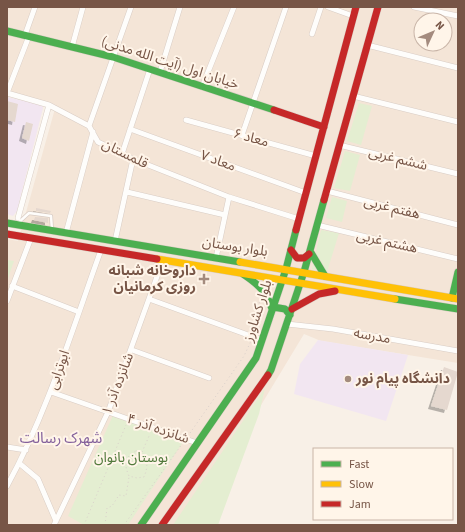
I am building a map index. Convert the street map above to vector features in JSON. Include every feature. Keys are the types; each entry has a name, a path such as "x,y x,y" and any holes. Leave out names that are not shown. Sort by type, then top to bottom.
{"street":[{"path":"7,93 35,7"},
{"path":"72,47 83,7"},
{"path":"89,126 131,7"},
{"path":"160,72 180,7"},
{"path":"202,87 234,7"},
{"path":"242,135 286,7"},
{"path":"312,34 321,7"},
{"path":"328,7 354,16"},
{"name":"بلوار کشاورز","path":"141,525 256,358 286,269 356,7"},
{"path":"162,525 271,370 304,272 378,7"},
{"path":"414,7 458,16"},
{"name":"خیابان اول (آیت الله مدنی)","path":"7,32 27,35 113,57 324,127"},
{"path":"367,46 458,68"},
{"path":"122,154 150,69"},
{"name":"قلمستان","path":"7,93 50,105 89,126 98,142 133,160 229,197 299,219"},
{"path":"353,96 458,122"},
{"path":"17,221 50,105"},
{"name":"معاد ۶","path":"186,120 316,156"},
{"name":"معاد ۷","path":"130,129 306,193"},
{"path":"66,233 93,132"},
{"name":"ششم غربی","path":"339,145 458,174"},
{"path":"115,241 133,160"},
{"name":"هفتم غربی","path":"327,191 458,225"},
{"path":"127,192 225,216"},
{"path":"216,258 229,197"},
{"name":"بلوار بوستان","path":"7,223 17,221 52,231 304,272 455,299"},
{"name":"هشتم غربی","path":"317,225 458,259"},
{"name":"بلوار بوستان","path":"7,234 458,309"},
{"path":"7,302 31,238"},
{"path":"128,254 130,244"},
{"name":"ابوترابی","path":"7,486 26,450 51,392 100,250"},
{"path":"291,250 297,258 304,258 309,252"},
{"path":"309,252 325,276"},
{"name":"شانزده آذر ۱","path":"55,523 108,412 132,350 163,260"},
{"path":"455,299 458,272"},
{"path":"242,273 261,286 269,297 273,309 285,308 291,312"},
{"path":"12,286 78,312"},
{"path":"291,312 319,294 341,290"},
{"path":"150,299 262,340"},
{"name":"مدرسه","path":"286,324 333,329 458,351"},
{"path":"132,350 209,378"},
{"name":"شانزده آذر ۴","path":"51,392 197,443"},
{"path":"7,447 26,450"},
{"path":"19,463 38,479 55,523"}],"lane":[{"path":"17,221 29,213 52,216 52,231"}],"path":[{"path":"124,525 244,356 254,337 259,314 261,286"},
{"path":"84,525 129,419"},
{"path":"142,452 152,427"},
{"path":"106,525 107,508 112,506 119,496 126,496 129,476 125,468 126,460 129,455 136,451 142,452 147,460 147,469 144,476 137,478 129,476"}],"shaded area":[{"path":"7,7 458,7 458,363 321,341 304,334 223,468 185,525 7,525 7,239 18,241 56,105 7,91"},
{"path":"7,97 42,105 43,108 17,211 13,216 7,214"},
{"name":"دانشگاه پیام نور","path":"318,340 408,355 386,421 294,394 300,364"}],"green space":[{"path":"359,103 372,106 361,145 347,141"},
{"path":"345,151 360,155 350,191 334,188"},
{"path":"332,197 347,201 342,222 326,218"},
{"path":"321,230 339,233 327,272 312,269"},
{"path":"7,260 14,261 7,281"},
{"path":"265,388 259,414 218,525 173,525"},
{"name":"بوستان بانوان","path":"114,413 183,442 128,525 84,525 68,516"}],"building":[{"path":"7,101 18,104 15,122 7,120"},
{"path":"26,122 33,124 29,141 22,138"},
{"path":"36,208 51,211 50,213 36,211"},
{"path":"35,217 48,218 48,223 34,220"},
{"path":"444,367 458,372 447,410 431,406"}],"traffic: fast":[{"path":"7,31 113,57 274,110"},
{"path":"268,375 304,272 324,200"},
{"path":"7,223 240,262"},
{"path":"141,525 256,358 286,269 296,230"},
{"path":"310,251 325,276"},
{"path":"452,298 458,272"},
{"path":"243,274 253,281 265,293 272,309"},
{"path":"395,299 458,309"},
{"path":"273,307 285,309 290,315"}],"traffic: slow":[{"path":"157,259 395,299"},
{"path":"240,262 458,299"}],"traffic: jam":[{"path":"296,230 356,7"},
{"path":"324,200 378,7"},
{"path":"274,110 324,127"},
{"path":"7,234 157,259"},
{"path":"291,250 297,258 304,258 309,254"},
{"path":"292,309 319,294 335,291"},
{"path":"162,525 268,375"}],"place":[{"name":"داروخانه شبانه روزی کرمانیان","path":"204,279"},
{"name":"دانشگاه پیام نور","path":"348,379"}],"district":[{"name":"شهرک رسالت","path":"61,438"}]}
